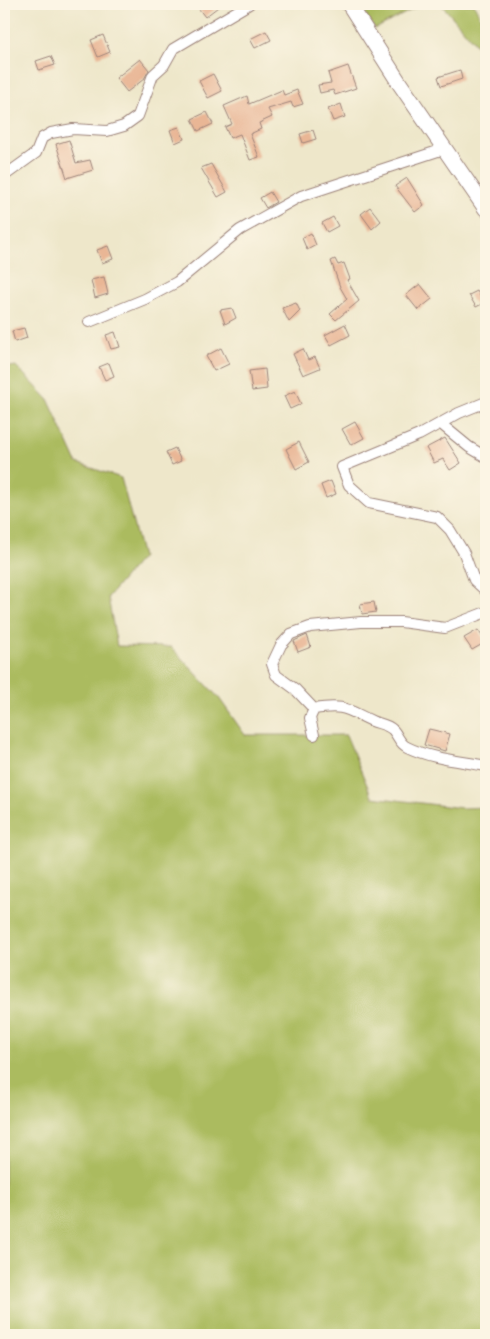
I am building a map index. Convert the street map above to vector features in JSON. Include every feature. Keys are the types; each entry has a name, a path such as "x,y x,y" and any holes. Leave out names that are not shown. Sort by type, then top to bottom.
{"main road":[{"path":"349,4 444,149 481,192 486,209"}],"street":[{"path":"4,176 36,153 42,138 51,133 73,129 107,131 124,126 138,116 153,75 164,65 174,49 249,4"},
{"path":"89,322 145,299 177,282 240,230 302,196 444,149"},
{"path":"486,402 459,413 441,424 342,467 349,485 369,503 437,517 450,530 464,553 474,580 486,591"},
{"path":"441,424 486,458"},
{"path":"314,709 295,689 276,675 272,664 281,645 291,634 324,624 361,622 401,622 445,628 486,612"},
{"path":"314,709 331,706 344,707 373,722 386,725 393,730 399,742 409,748 434,756 486,766"},
{"path":"314,709 310,718 314,735"}],"green space":[{"path":"359,4 423,4 375,29"},
{"path":"441,4 474,4 486,29 486,56"},
{"path":"16,366 48,399 77,463 121,478 142,557 108,597 117,646 171,647 219,698 245,735 346,735 372,797 462,808 486,807 486,1335 4,1335 4,368"}],"building":[{"path":"195,4 222,4 205,17"},
{"path":"266,31 271,40 255,48 250,39"},
{"path":"103,35 110,52 98,57 91,40"},
{"path":"51,56 55,65 39,70 36,61"},
{"path":"140,59 149,70 144,79 127,92 116,78"},
{"path":"348,66 356,88 335,95 333,90 320,93 318,85 331,83 328,73"},
{"path":"460,70 462,79 441,86 438,77"},
{"path":"213,74 222,91 208,98 199,81"},
{"path":"282,90 284,95 297,90 303,104 293,107 291,102 268,109 272,117 259,123 261,129 250,134 259,157 250,160 240,134 230,138 225,127 232,124 224,106 247,96 249,104"},
{"path":"341,104 345,117 333,121 328,109"},
{"path":"207,112 213,124 198,131 192,119"},
{"path":"179,127 184,139 175,143 170,130"},
{"path":"313,130 316,139 303,143 300,134"},
{"path":"69,140 76,163 90,160 93,170 67,178 56,144"},
{"path":"211,164 227,192 218,197 201,168"},
{"path":"407,178 424,205 415,212 395,186"},
{"path":"270,192 276,202 266,208 260,198"},
{"path":"370,207 381,221 372,229 361,214"},
{"path":"333,217 338,226 327,232 322,223"},
{"path":"311,233 316,245 307,250 302,238"},
{"path":"108,246 113,259 102,263 97,250"},
{"path":"335,259 338,265 344,263 350,279 347,280 359,301 336,320 330,314 347,299 340,287 331,261"},
{"path":"104,277 108,294 95,298 91,280"},
{"path":"420,284 432,299 418,310 406,295"},
{"path":"477,291 484,303 476,307 469,295"},
{"path":"296,303 300,311 289,322 282,308"},
{"path":"232,308 236,318 225,324 220,310"},
{"path":"345,324 350,335 331,345 325,335"},
{"path":"24,328 27,338 15,342 12,331"},
{"path":"115,332 120,347 111,349 106,335"},
{"path":"221,348 229,364 214,371 206,356"},
{"path":"303,349 308,360 315,357 320,368 303,375 293,354"},
{"path":"109,363 114,376 105,380 99,367"},
{"path":"265,369 267,389 252,391 249,371"},
{"path":"295,391 301,404 290,409 284,396"},
{"path":"355,422 364,438 351,445 342,429"},
{"path":"445,438 461,463 450,470 443,459 434,463 426,448"},
{"path":"299,442 309,462 296,469 286,449"},
{"path":"175,448 181,461 172,465 166,452"},
{"path":"331,481 336,494 326,498 321,485"},
{"path":"374,602 376,612 362,614 360,604"},
{"path":"478,630 486,642 472,650 464,638"},
{"path":"307,635 311,647 298,652 294,641"},
{"path":"429,729 450,734 445,751 424,745"}]}
